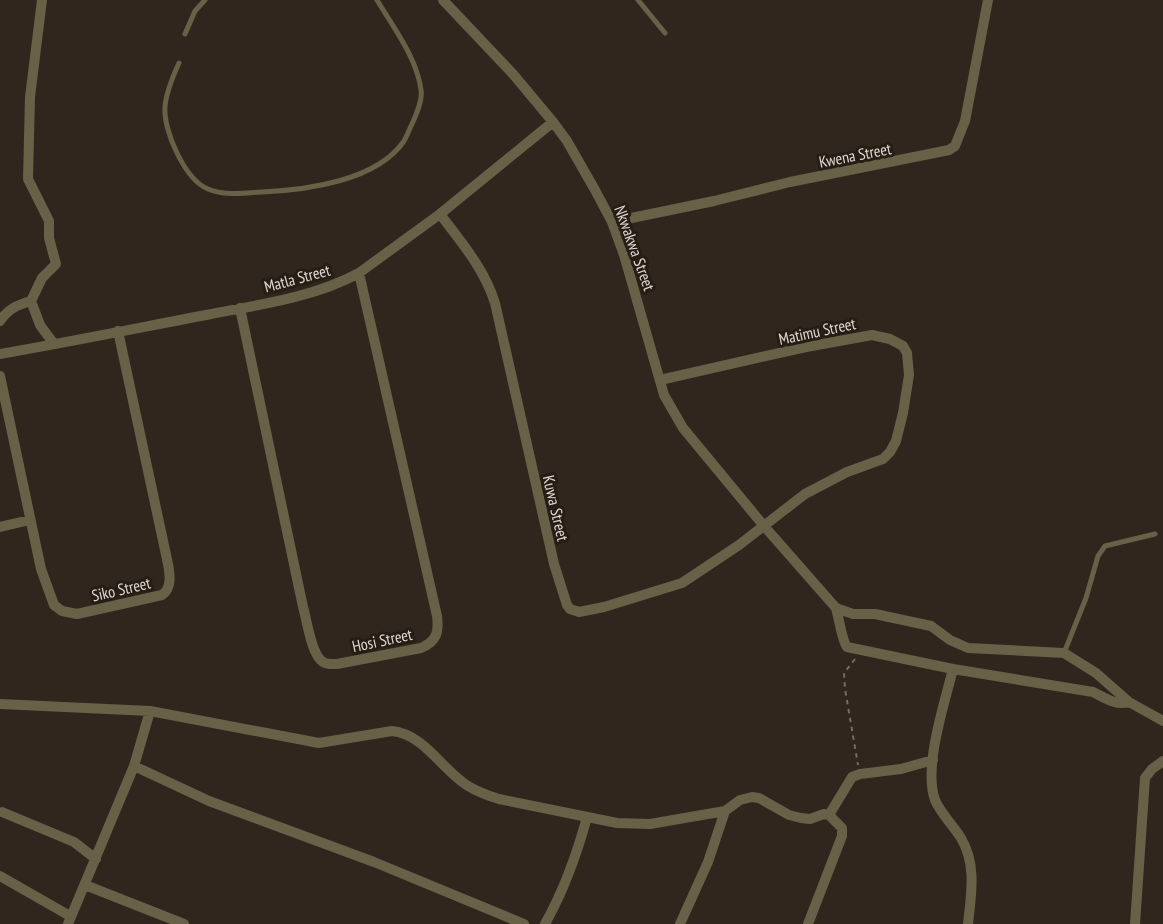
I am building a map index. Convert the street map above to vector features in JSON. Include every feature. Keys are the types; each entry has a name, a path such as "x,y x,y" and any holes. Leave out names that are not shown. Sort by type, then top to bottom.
{"street":[{"path":"42,0 30,97 28,179 49,221 50,238 57,264 42,278 31,301 40,325 54,344"},
{"name":"Nkwakwa Street","path":"443,0 513,74 567,141 612,222 634,287 660,380 672,412 764,526 836,608"},
{"name":"Kwena Street","path":"612,222 790,182 949,150 955,146 965,122 988,0"},
{"name":"Matla Street","path":"0,354 240,309 335,285 359,273 440,214 553,122"},
{"name":"Kuwa Street","path":"440,214 488,281 495,303 554,564 564,599 570,609 579,612 604,607 682,583 764,526"},
{"name":"Hosi Street","path":"240,309 303,607 316,655 328,664 337,664 421,648 437,636 437,616 359,273"},
{"path":"0,321 17,305 31,301"},
{"name":"Siko Street","path":"0,376 6,434 50,599 54,605 62,612 77,614 162,595 168,589 170,578 168,564 118,331"},
{"name":"Matimu Street","path":"660,380 872,335 890,339 903,346 907,353 909,375 903,413 896,441 890,452 873,464 847,472 816,488 764,526"},
{"path":"0,527 30,520"},
{"path":"836,608 844,643 852,649 1093,692 1110,701 1129,702"},
{"path":"836,608 853,614 875,614 931,626 950,640 968,648 1064,653 1096,673 1129,702 1163,721"},
{"path":"958,669 938,731 932,785 935,800 961,838 970,860 972,892 968,924"},
{"path":"0,704 150,711 319,743 392,731 400,732 412,737 467,786 483,794 617,823 650,824 725,811 740,800 752,797 759,798 801,819 829,815 842,828 842,837 808,924"},
{"path":"0,876 69,920 134,766 150,711"},
{"path":"829,815 848,782 860,774 901,769 933,760"},
{"path":"1135,924 1144,778 1163,761"},
{"path":"134,766 209,801 374,862 524,924"},
{"path":"680,924 708,862 725,811"},
{"path":"2,812 74,842 96,859"},
{"path":"545,924 556,904 576,854 587,817"},
{"path":"85,885 184,924"}],"lane":[{"path":"185,34 195,11 204,0"},
{"path":"179,63 165,107 168,131 177,155 206,189 232,194 286,191 336,182 383,161 403,142 417,114 422,91 413,63 377,0"},
{"path":"638,0 665,33"},
{"path":"1064,653 1086,598 1098,556 1105,546 1155,534"}],"path":[{"path":"860,774 854,749 844,673 862,651"}]}
